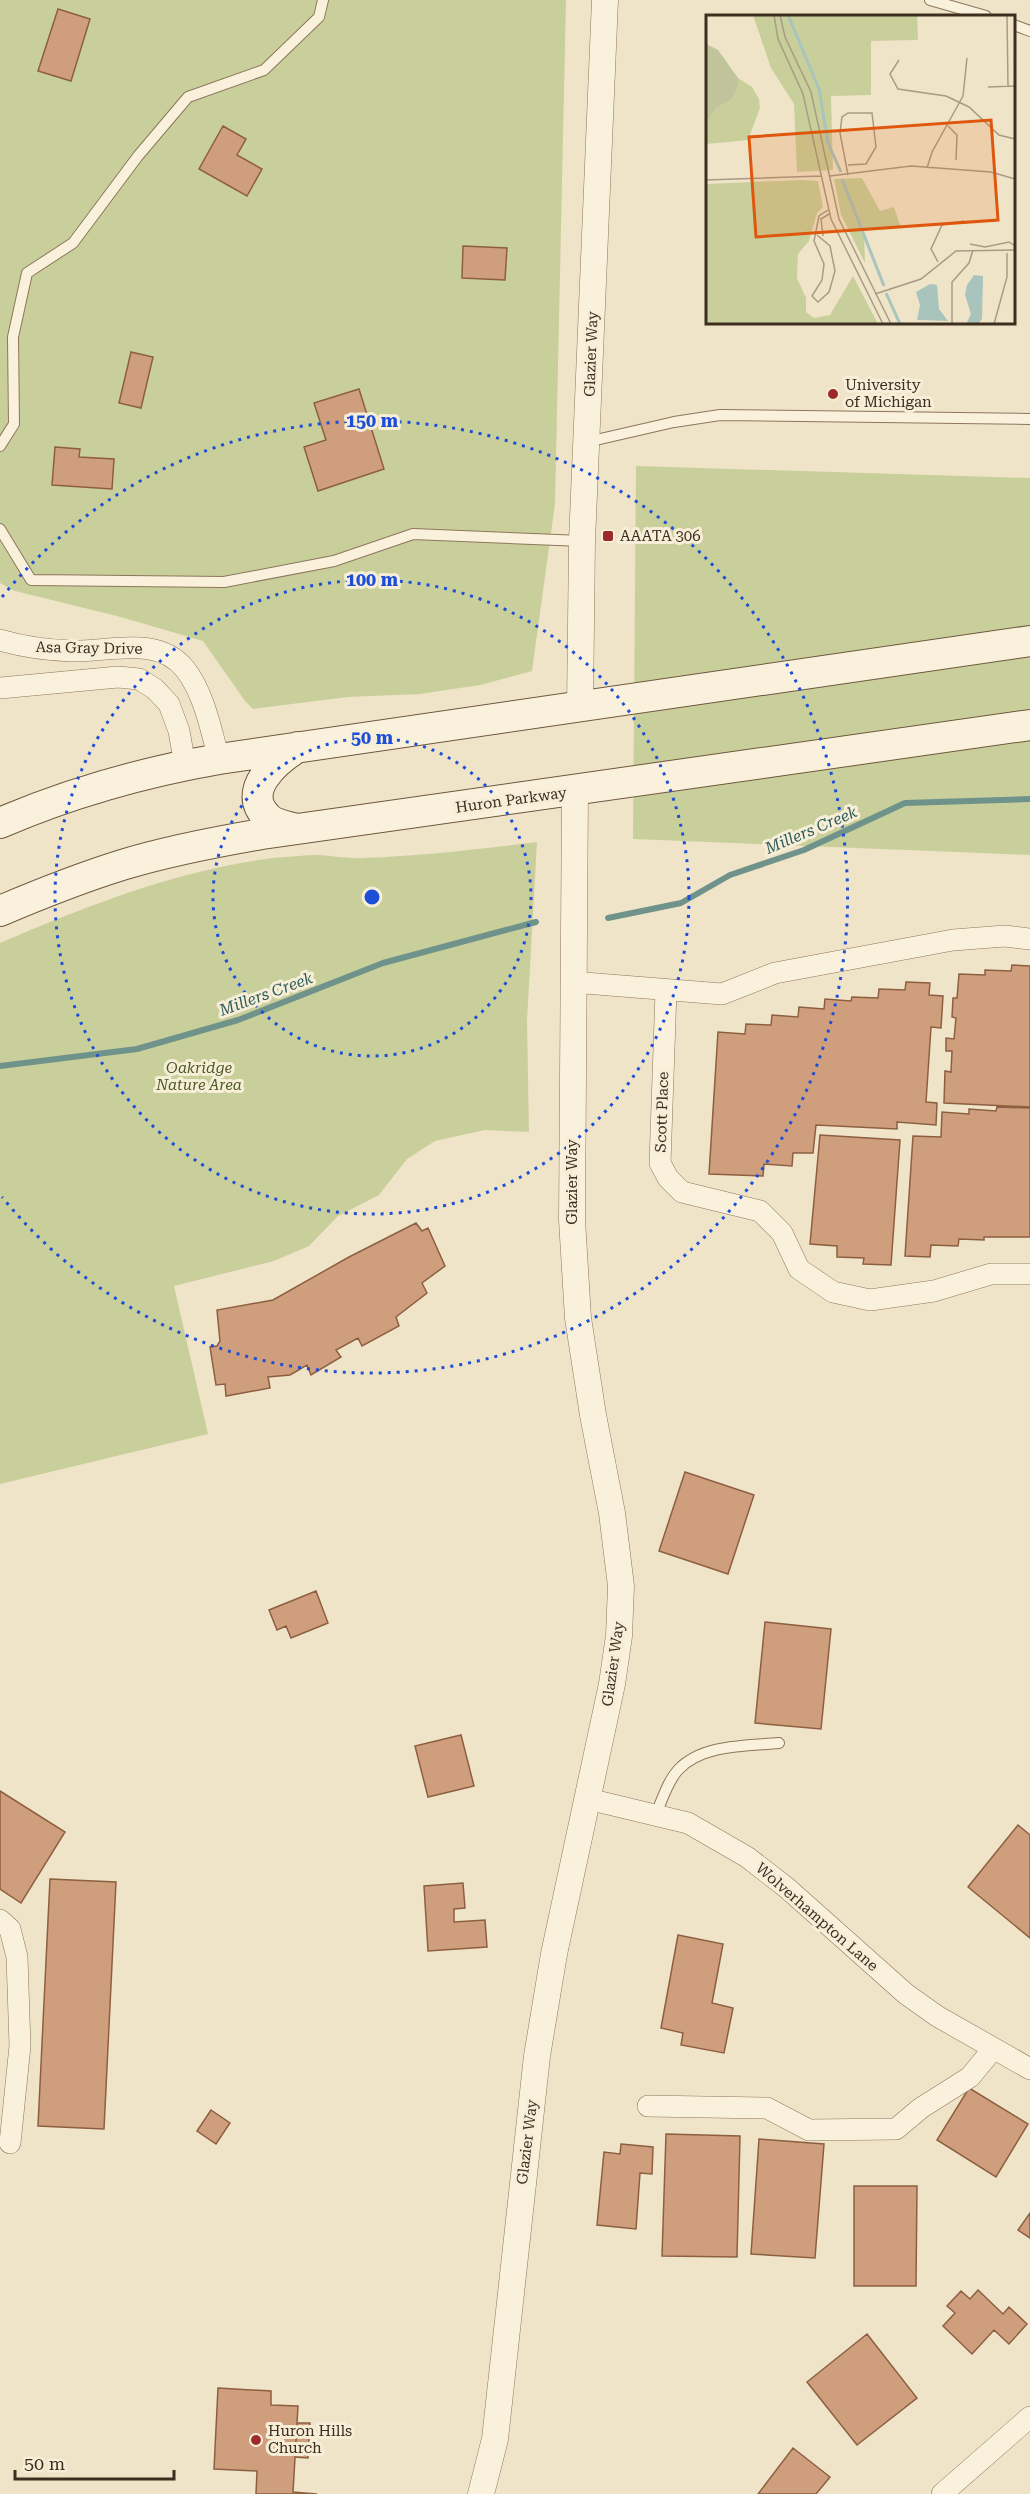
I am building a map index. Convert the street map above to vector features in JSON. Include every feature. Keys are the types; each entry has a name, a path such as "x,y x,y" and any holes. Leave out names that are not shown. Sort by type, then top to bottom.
{"main road":[{"path":"0,823 77,794 185,765 219,759 1026,644"},
{"path":"939,738 1030,707"},
{"name":"Huron Parkway","path":"0,911 63,885 122,865 196,846 297,829 1030,725"},
{"path":"297,829 277,824 268,818 263,812 259,796 260,784 265,773 272,765 298,747"}],"street":[{"name":"Glazier Way","path":"580,707 582,541 605,0"},
{"name":"Asa Gray Drive","path":"0,640 25,647 74,651 130,647 153,649 167,654 185,668 198,692 219,759"},
{"name":"Asa Gray Drive","path":"0,688 118,677 139,679 155,689 169,704 179,731 185,765"},
{"name":"Glazier Way","path":"481,2494 493,2451 537,2056 554,1954 588,1799 618,1645 621,1586 612,1513 593,1415 578,1318 572,1220 575,790"},
{"path":"572,982 722,994 775,974 953,940 1005,936 1030,939"},
{"name":"Scott Place","path":"666,991 660,1163 668,1178 682,1192 760,1210 782,1233 799,1269 833,1292 870,1300 934,1291 991,1274 1030,1274"},
{"name":"Wolverhampton Lane","path":"588,1799 688,1823 747,1857 787,1888 906,1994 937,2016 1030,2069"},
{"path":"0,1920 10,1929 17,1957 20,2046 10,2143"},
{"path":"648,2106 767,2109 809,2130 896,2129 921,2108 970,2076 993,2049"},
{"path":"942,2494 1030,2417"}],"lane":[{"path":"0,446 14,424 13,337 27,273 73,243 138,156 188,97 264,70 319,17 323,0"},
{"path":"930,0 982,15"},
{"path":"1015,25 1030,31"},
{"path":"587,442 674,422 720,415 1030,419"},
{"path":"0,529 31,580 224,582 334,561 413,534 582,541"},
{"path":"655,1816 678,1770 698,1756 725,1748 779,1743"}],"green space":[{"path":"0,0 566,0 555,504 532,671 480,685 420,694 348,697 253,709 203,641 117,616 15,591 0,583"},
{"name":"University of Michigan","path":"636,466 1030,478 1030,855 633,839"},
{"name":"Oakridge Nature Area","path":"537,842 527,1021 529,1132 485,1130 435,1141 407,1159 379,1195 338,1216 309,1246 274,1261 174,1286 208,1434 0,1484 0,943 66,915 134,891 168,880 238,864 308,855 347,858 407,856"}],"building":[{"path":"58,9 90,19 71,81 38,71"},
{"path":"223,126 246,139 237,155 262,169 247,196 199,169"},
{"path":"463,246 507,248 505,280 462,278"},
{"path":"131,352 153,357 141,408 119,403"},
{"path":"359,389 384,469 318,491 304,447 326,440 314,403"},
{"path":"55,447 80,449 79,457 114,459 112,489 52,485"},
{"path":"1012,965 1030,966 1030,1107 944,1103 945,1071 951,1072 952,1051 946,1051 946,1038 954,1039 956,1018 952,1017 953,998 957,998 959,974 985,975 985,970 1011,971"},
{"path":"906,982 930,983 929,995 943,996 941,1028 931,1027 926,1102 937,1103 936,1125 897,1122 897,1129 816,1125 813,1153 793,1153 792,1166 764,1164 763,1176 709,1174 718,1032 745,1034 746,1024 771,1025 772,1015 798,1017 799,1007 824,1009 825,999 851,1001 852,997 878,998 879,989 905,990"},
{"path":"997,1107 1030,1108 1030,1237 959,1239 958,1246 931,1245 930,1257 905,1256 913,1136 941,1137 942,1112 969,1114 969,1109 996,1111"},
{"path":"820,1135 900,1140 891,1265 863,1264 864,1258 837,1257 837,1246 810,1244"},
{"path":"416,1223 422,1231 428,1228 445,1266 422,1283 427,1293 396,1317 399,1326 362,1346 358,1338 336,1350 341,1357 311,1375 307,1365 290,1375 268,1377 270,1388 226,1396 225,1384 216,1385 210,1347 217,1346 220,1341 217,1310 273,1300 349,1257"},
{"path":"685,1472 754,1495 728,1574 659,1551"},
{"path":"316,1591 328,1623 291,1638 286,1626 277,1630 269,1610"},
{"path":"765,1622 831,1629 821,1729 755,1723"},
{"path":"461,1735 474,1786 428,1797 415,1746"},
{"path":"0,1791 65,1832 21,1903 0,1889"},
{"path":"1018,1825 1030,1835 1030,1938 968,1887"},
{"path":"50,1879 116,1882 104,2129 38,2126"},
{"path":"463,1883 465,1908 454,1909 454,1922 485,1920 487,1947 428,1951 424,1886"},
{"path":"678,1935 723,1944 712,2003 733,2008 724,2053 681,2045 683,2033 661,2028"},
{"path":"969,2088 1028,2124 996,2177 937,2140"},
{"path":"211,2110 230,2123 216,2144 197,2131"},
{"path":"666,2134 740,2136 737,2257 662,2256"},
{"path":"759,2139 824,2144 815,2258 751,2254"},
{"path":"621,2144 653,2147 652,2174 640,2173 636,2229 597,2225 604,2152 620,2154"},
{"path":"854,2186 917,2186 916,2286 854,2286"},
{"path":"1030,2213 1030,2238 1018,2230"},
{"path":"978,2290 1003,2314 1009,2307 1027,2324 1009,2344 994,2330 972,2354 943,2326 955,2313 947,2306 961,2291 970,2299"},
{"path":"867,2334 917,2398 857,2445 807,2382"},
{"name":"Huron Hills Church","path":"218,2388 271,2391 271,2405 298,2406 293,2492 317,2494 256,2494 257,2471 214,2469"},
{"path":"297,2423 310,2423 308,2458 295,2457"},
{"path":"793,2448 830,2477 816,2494 758,2494"}],"waterway":[{"name":"Millers Creek","path":"608,918 681,903 730,875 804,850 905,803 1030,799"},
{"name":"Millers Creek","path":"0,1066 137,1049 238,1020 383,963 536,922"}],"place":[{"name":"University of Michigan","path":"833,394"},
{"name":"AAATA 306","path":"608,536"},
{"name":"Huron Hills Church","path":"256,2440"}]}
